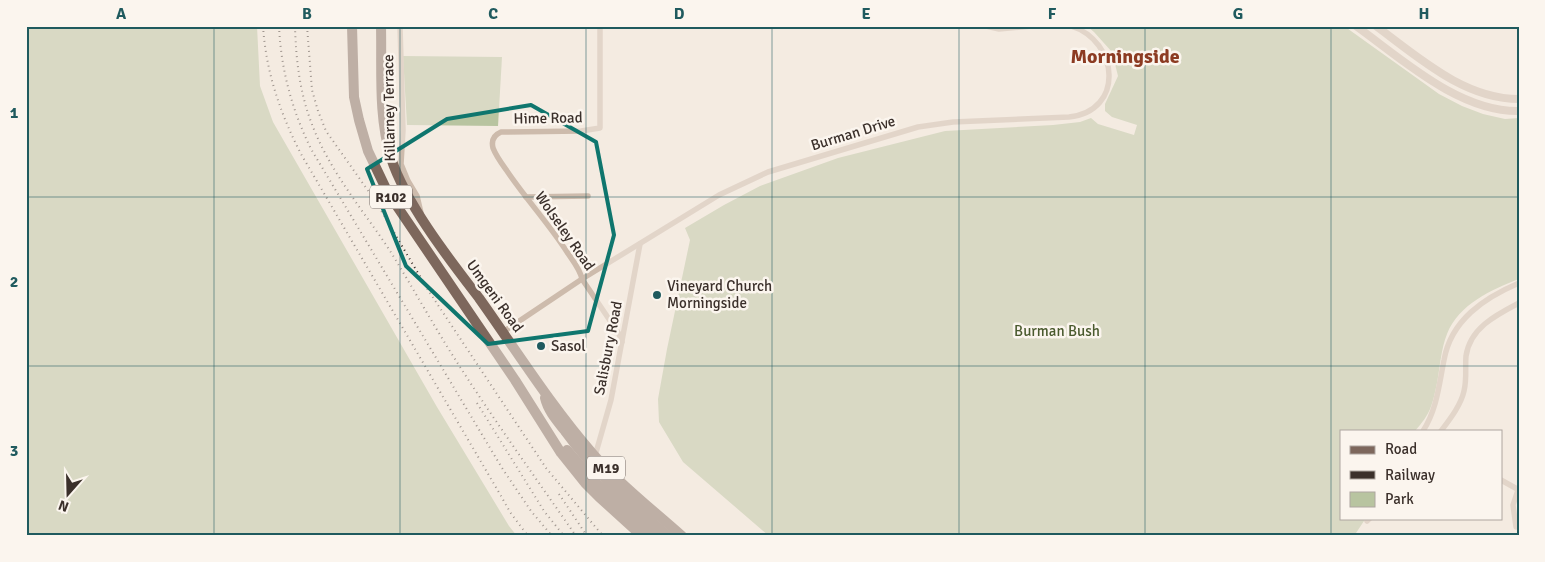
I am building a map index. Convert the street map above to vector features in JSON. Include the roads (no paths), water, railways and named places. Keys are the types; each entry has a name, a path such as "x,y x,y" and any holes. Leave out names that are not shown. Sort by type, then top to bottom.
{"main road":[{"name":"Umgeni Road","path":"352,26 354,97 363,136 377,172 399,210 536,410 561,453 585,482 642,536"},
{"name":"Umgeni Road","path":"381,26 383,123 386,140 400,180 421,215 543,390 595,456 682,536"},
{"path":"543,390 550,410 588,461 627,500 668,536"},
{"path":"536,410 594,481 656,536"}],"street":[{"name":"Killarney Terrace","path":"400,26 403,130 401,164 417,196 421,215"},
{"name":"Hime Road","path":"496,134 511,131 581,131 600,128 600,26"},
{"path":"986,26 999,29 1032,26"},
{"name":"Burman Drive","path":"503,332 582,279 719,195 758,176 900,131 953,122 1079,116 1099,102 1108,88 1110,77 1109,65 1098,43 1083,31 1071,26"},
{"path":"1356,26 1434,82 1471,102 1500,110 1519,111"},
{"path":"1370,37 1377,27 1440,73 1478,92 1506,99 1519,99"},
{"path":"1434,82 1440,73"},
{"name":"Wolseley Road","path":"496,134 492,140 496,154 562,245 619,334 622,342"},
{"path":"526,197 588,196"},
{"name":"Salisbury Road","path":"595,456 610,400 640,244"},
{"path":"1424,430 1435,408 1446,349 1457,329 1469,313 1480,303 1497,292 1519,283"},
{"path":"1442,430 1464,392 1466,356 1472,339 1487,322 1519,303"},
{"path":"1502,481 1518,490 1513,505 1516,523"}],"railway":[{"path":"263,26 267,60 275,92 301,154 510,512 528,536"},
{"path":"279,26 282,58 293,105 311,149 502,468 531,511 552,536"},
{"path":"295,26 296,52 303,97 317,137 327,156 339,177 392,254 463,372 576,536"},
{"path":"307,26 312,90 326,131 376,202 428,290 546,468 603,536"},
{"path":"477,403 544,511 564,536"},
{"path":"559,494 587,536"}],"place":[{"name":"Vineyard Church Morningside","path":"657,295"},
{"name":"Sasol","path":"541,346"}],"district":[{"name":"Morningside","path":"1125,56"}],"park label":[{"name":"Burman Bush","path":"1057,331"}]}
